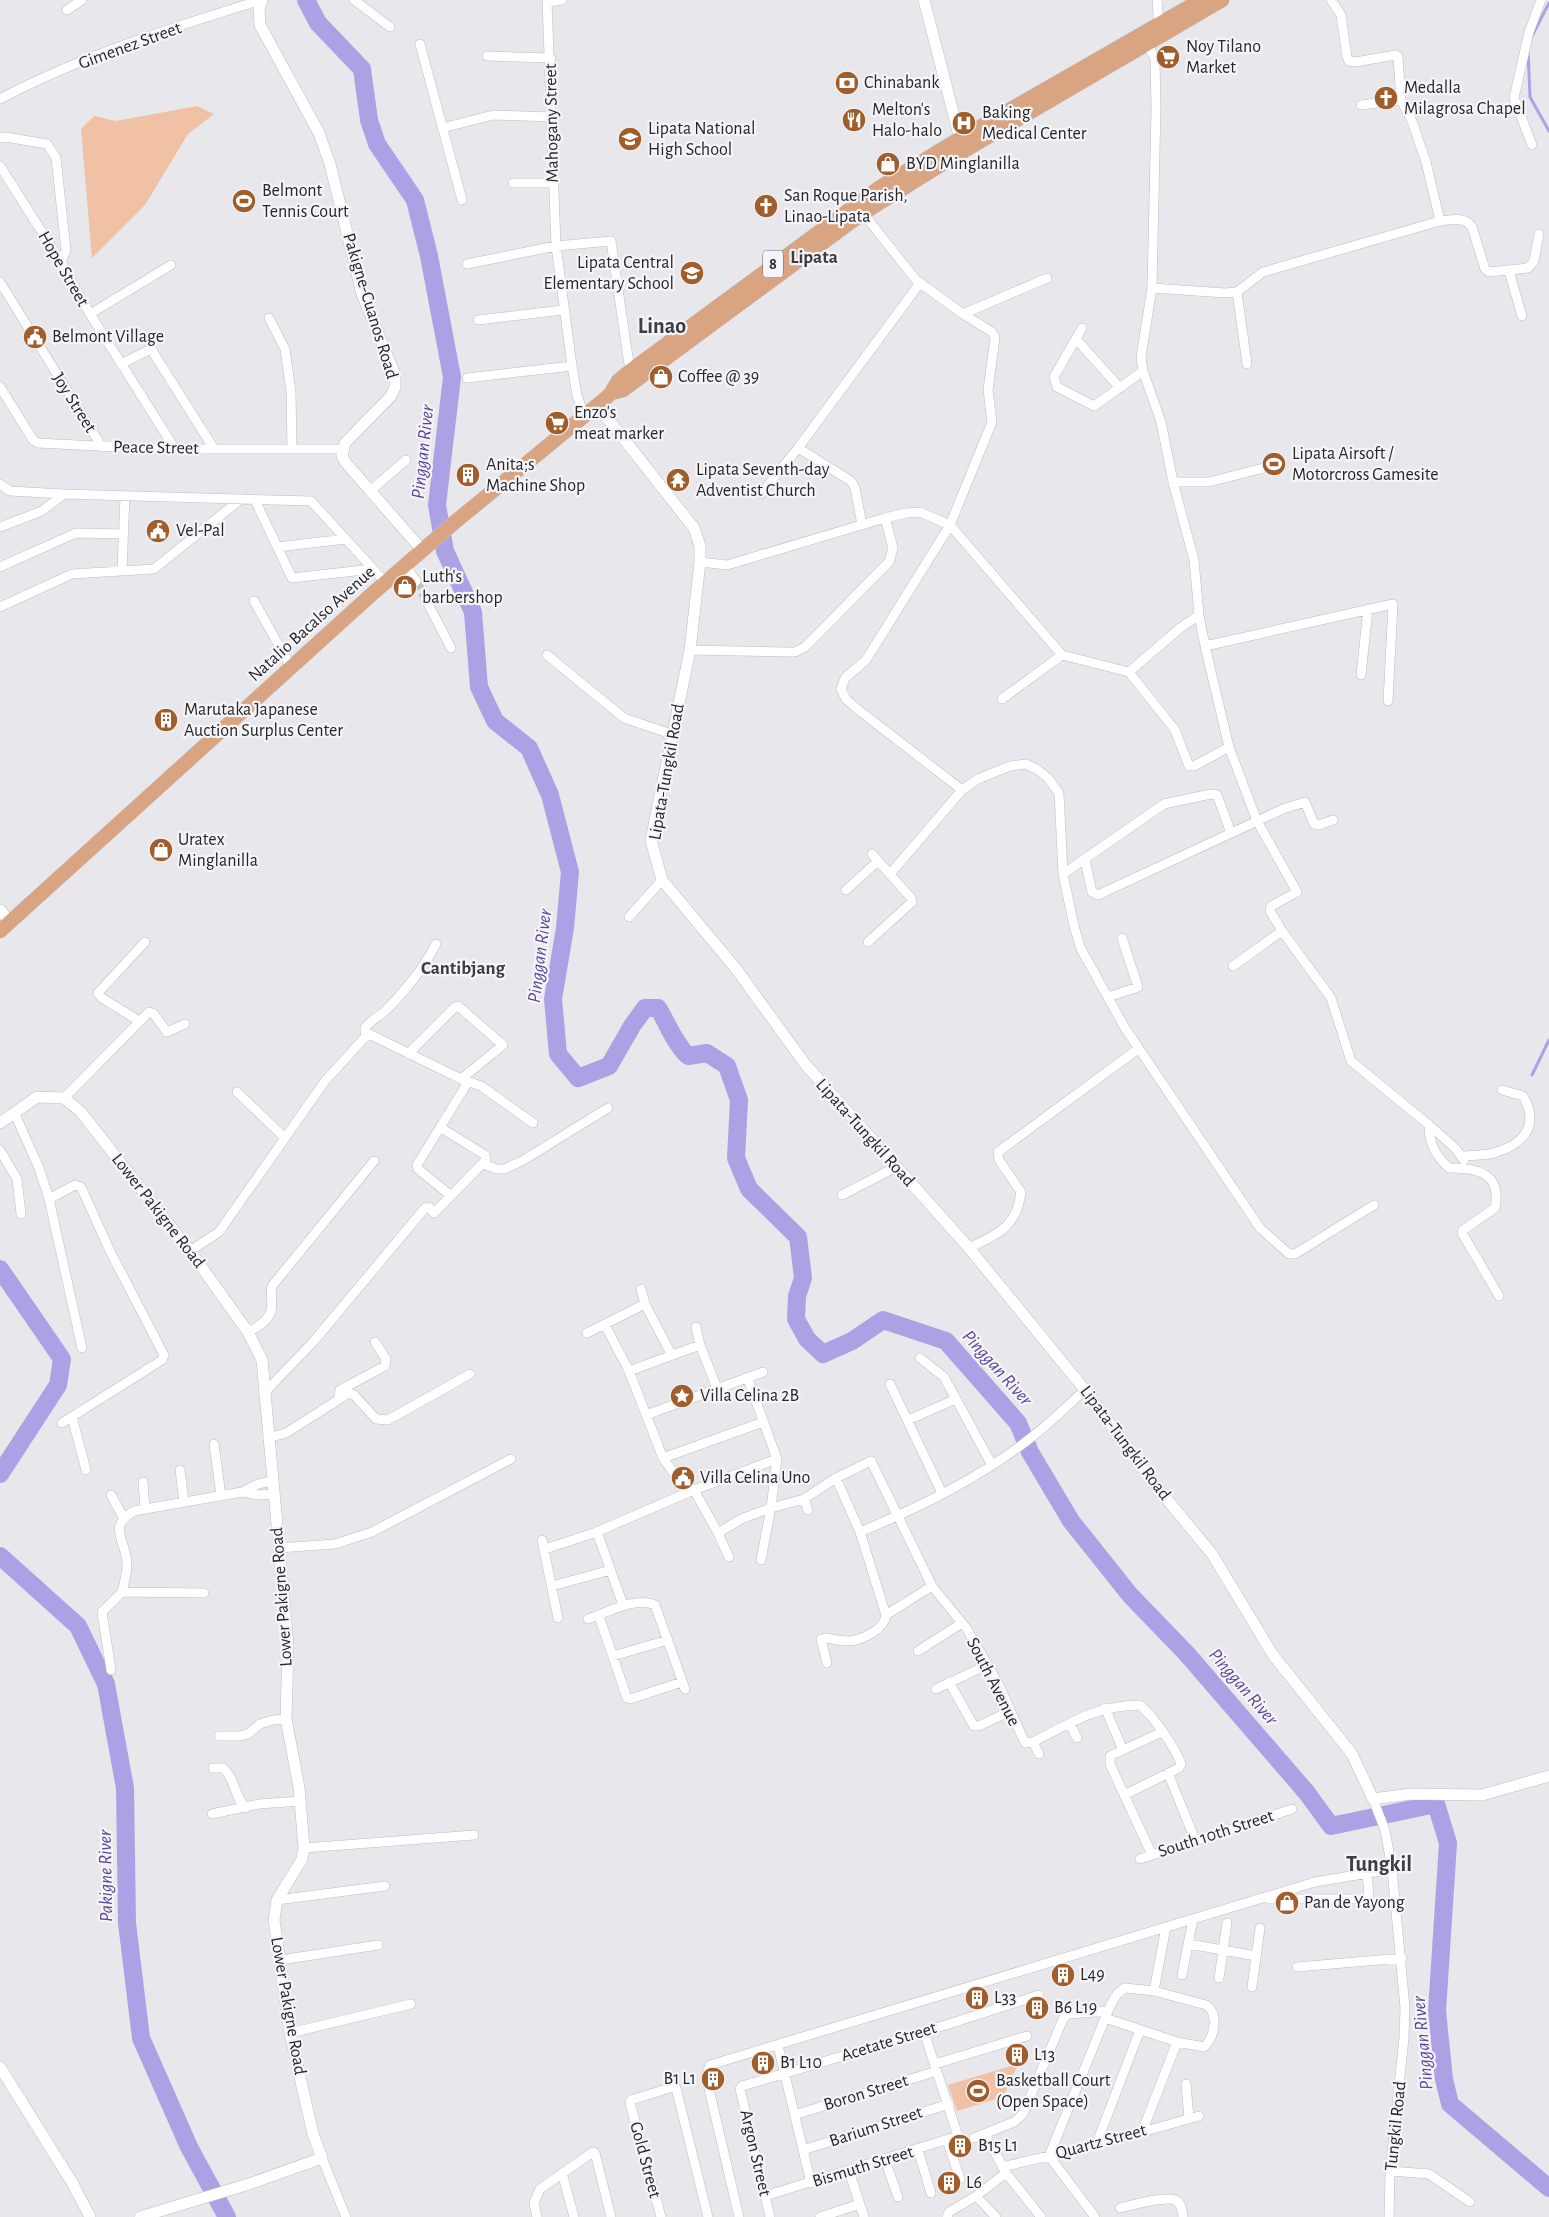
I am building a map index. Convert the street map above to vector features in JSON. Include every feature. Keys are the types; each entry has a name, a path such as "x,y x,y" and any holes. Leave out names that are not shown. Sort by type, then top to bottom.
{"highway":[{"name":"Natalio Bacalso Avenue","path":"1144,39 1159,24 1200,0"},
{"name":"Natalio Bacalso Avenue","path":"5,927 405,566 455,522 611,393 618,381 630,370 858,202 1144,39 1222,0"},
{"name":"Natalio Bacalso Avenue","path":"611,393 623,390 863,213 961,145"}],"street":[{"path":"67,10 82,0"},
{"name":"Gimenez Street","path":"0,99 30,83 108,52 262,0"},
{"name":"Pakigne-Cuanos Road","path":"262,0 258,9 260,25 306,106 330,164 360,288 395,375 395,387 391,396 345,443 343,449"},
{"path":"354,0 390,27"},
{"path":"548,1 562,0"},
{"path":"924,0 961,145"},
{"path":"1157,0 1159,24"},
{"path":"1331,0 1342,15 1346,57 1349,61 1355,62 1396,55 1398,57 1401,100 1412,121 1426,162 1440,222"},
{"path":"1532,145 1514,98 1529,32 1541,0"},
{"name":"Mahogany Street","path":"548,1 551,58 552,183 556,246 572,366 577,395 584,415"},
{"path":"1144,39 1154,60 1156,108 1152,288 1141,356 1143,371 1161,422 1173,482 1194,560 1199,615 1229,747 1257,821 1297,892 1270,908 1282,931 1331,998 1352,1061 1429,1125 1461,1156 1468,1168"},
{"path":"420,44 462,200"},
{"path":"487,56 551,58"},
{"path":"1361,105 1401,100"},
{"path":"442,128 493,116 552,117"},
{"path":"0,138 5,137 47,144 56,158 66,250 61,262"},
{"name":"Hope Street","path":"0,166 175,449"},
{"path":"513,183 552,183"},
{"path":"863,213 920,283 962,314 992,332 994,336 988,390 992,422 950,526 866,660 844,678 841,689 846,699 856,708 962,790"},
{"path":"1152,288 1225,293 1237,292 1263,272 1440,222 1464,220 1469,222 1487,271 1509,271 1528,268 1534,261 1539,234"},
{"path":"468,264 556,246 611,241 630,370"},
{"path":"90,314 171,265"},
{"path":"1509,271 1522,316"},
{"path":"962,314 1047,278"},
{"name":"Joy Street","path":"0,282 102,447"},
{"path":"761,494 798,448 920,283"},
{"path":"1237,292 1247,364"},
{"path":"478,320 564,310"},
{"path":"269,318 285,349 291,392 292,449"},
{"path":"1082,328 1054,377 1057,387 1092,406 1099,404 1143,371"},
{"path":"1076,339 1120,388"},
{"path":"121,364 151,349 214,449"},
{"path":"467,378 572,366"},
{"name":"Peace Street","path":"0,387 35,442 102,447 175,449 343,449"},
{"name":"Lipata-Tungkil Road","path":"597,405 694,528 700,546 700,562 690,650 671,734 651,840 662,880 737,970 805,1064 969,1248 1085,1390 1156,1486 1212,1554 1273,1655 1352,1754 1374,1802"},
{"path":"798,448 851,481 855,488 862,525"},
{"path":"343,449 343,459 370,491 427,547"},
{"path":"370,491 406,460"},
{"path":"1173,482 1209,482 1271,466"},
{"path":"0,484 10,491 64,494 311,501 386,583"},
{"path":"0,527 42,511 64,494"},
{"path":"122,571 125,496"},
{"path":"0,606 72,574 154,569 241,499"},
{"path":"255,500 292,578 373,569"},
{"path":"700,562 727,565 885,518 920,512 950,526 1062,655 1129,672 1175,730 1189,766 1194,766 1229,747"},
{"path":"690,650 795,652 805,647 889,562 893,548 885,518"},
{"path":"0,567 76,533 124,534"},
{"path":"277,547 346,539"},
{"path":"405,566 416,580"},
{"path":"425,598 451,648"},
{"path":"254,601 291,667"},
{"path":"1205,646 1393,604 1388,701"},
{"path":"1361,675 1368,609"},
{"path":"1129,672 1180,628 1199,615"},
{"path":"547,654 624,718 671,734"},
{"path":"1002,699 1062,655"},
{"path":"890,874 962,790 986,776 1010,766 1026,764 1038,770 1048,778 1059,793 1063,874 1074,926 1082,949 1138,1049 1260,1228 1289,1254 1298,1253 1374,1205"},
{"path":"1063,874 1164,804 1211,794 1219,796 1231,833"},
{"path":"1085,860 1092,892 1098,895 1257,821 1305,802 1314,824 1319,825 1333,820"},
{"path":"868,942 912,902 911,898 872,854"},
{"path":"846,890 878,861"},
{"path":"629,917 662,880"},
{"path":"0,910 5,927"},
{"path":"1234,966 1282,931"},
{"path":"1108,997 1138,987 1122,938"},
{"path":"139,1020 102,998 98,993 145,942"},
{"path":"436,944 428,960 403,990 365,1028 367,1034 465,1081 481,1086 533,1123"},
{"path":"408,1054 458,1006 503,1043 465,1081 418,1167 450,1195"},
{"path":"0,1122 37,1097 64,1098 139,1020 152,1012 167,1032 185,1024"},
{"path":"190,1251 219,1232 325,1081 367,1034"},
{"path":"969,1248 1002,1232 1018,1213 1021,1192 999,1160 998,1152 1134,1052"},
{"path":"1461,1156 1497,1152 1523,1138 1531,1125 1530,1108 1523,1096 1502,1090"},
{"path":"237,1092 285,1138"},
{"name":"Lower Pakigne Road","path":"64,1098 80,1111 190,1251 248,1332 262,1360 288,1645 286,1719 300,1801 304,1848 302,1859 277,1900 274,1917 290,2033 313,2134 346,2217"},
{"path":"483,1164 496,1169 504,1169 522,1161 608,1108"},
{"path":"14,1112 40,1168 49,1199 82,1348"},
{"path":"1429,1125 1429,1139 1438,1158 1449,1168 1468,1168 1490,1178 1497,1189 1495,1208 1462,1230 1462,1233 1500,1296"},
{"path":"264,1393 314,1341 425,1208 429,1207 434,1213 486,1160 485,1156 441,1128"},
{"path":"0,1150 17,1179 21,1214"},
{"path":"248,1332 259,1326 271,1312 272,1286 374,1161"},
{"path":"842,1195 896,1167"},
{"path":"49,1199 75,1185 81,1187 110,1251 164,1355 162,1360 62,1423"},
{"path":"641,1289 645,1304 671,1354"},
{"path":"587,1333 645,1304"},
{"path":"605,1325 629,1372 663,1458 676,1476 694,1490 729,1557"},
{"path":"696,1327 700,1345 717,1388"},
{"path":"340,1397 340,1390 342,1388 358,1382 385,1366 386,1359 375,1342"},
{"path":"629,1372 671,1354 700,1345"},
{"path":"920,1358 944,1377 992,1465"},
{"path":"646,1415 763,1372"},
{"path":"268,1438 286,1433 340,1397 351,1393 376,1419 388,1420 470,1374"},
{"path":"748,1379 777,1459 771,1508 761,1560"},
{"path":"890,1384 942,1493"},
{"path":"860,1532 898,1516 992,1465 1032,1437 1085,1390"},
{"path":"908,1420 956,1399"},
{"path":"72,1416 86,1470"},
{"path":"663,1458 763,1422"},
{"path":"214,1444 221,1496"},
{"path":"279,1548 335,1544 372,1532 511,1459"},
{"path":"558,1618 544,1544 597,1532 694,1490 777,1459"},
{"name":"South Avenue","path":"836,1478 871,1461 932,1586 962,1623 999,1685 1022,1740 1025,1743 1033,1742 1105,1708 1140,1705 1162,1732"},
{"path":"180,1470 184,1502"},
{"path":"718,1533 741,1519 804,1499 836,1478 860,1532 886,1615 885,1622 880,1629 850,1641 822,1639 827,1663"},
{"path":"142,1482 145,1509"},
{"path":"111,1670 102,1612 122,1592 127,1565 118,1528 123,1517 134,1511 242,1492 258,1484 272,1482"},
{"path":"242,1492 259,1495 274,1494"},
{"path":"111,1495 123,1517"},
{"path":"804,1499 808,1510"},
{"path":"597,1532 623,1605"},
{"path":"552,1586 611,1570"},
{"path":"886,1615 932,1586"},
{"path":"122,1592 204,1593"},
{"path":"588,1619 623,1605 651,1603 655,1605 683,1686 629,1699 599,1616"},
{"path":"918,1651 962,1623"},
{"path":"613,1656 668,1640"},
{"path":"936,1689 987,1665"},
{"path":"949,1682 974,1726 979,1726 1010,1711"},
{"path":"1105,1708 1123,1750"},
{"path":"219,1736 248,1734 260,1724 272,1720 286,1719"},
{"path":"1070,1724 1077,1738"},
{"path":"1124,1795 1179,1768 1181,1764 1162,1732 1110,1756 1110,1764 1124,1795 1152,1856"},
{"path":"1033,1742 1039,1754"},
{"path":"213,1768 224,1768 231,1775 238,1801 246,1808"},
{"path":"1168,1773 1196,1842"},
{"path":"1374,1802 1411,1794 1482,1796 1549,1776"},
{"path":"212,1814 271,1802 300,1801"},
{"name":"Tungkil Road","path":"1374,1802 1385,1830 1392,1869 1402,1958 1405,2008 1404,2038 1390,2171 1389,2217"},
{"name":"South 10th Street","path":"1140,1859 1292,1809"},
{"path":"304,1848 474,1835"},
{"path":"739,2217 706,2072 713,2064 778,2046 1315,1882 1392,1869"},
{"path":"1260,1898 1366,1899 1369,1897 1367,1873"},
{"path":"277,1900 385,1886"},
{"path":"1182,1975 1193,1919"},
{"path":"1219,1978 1227,1923"},
{"path":"1154,1991 1166,1927"},
{"path":"1252,1987 1260,1928"},
{"path":"1189,1944 1222,1952 1256,1956"},
{"path":"280,1960 378,1945"},
{"path":"1297,1967 1402,1958"},
{"path":"974,2138 1014,2122 1023,2114 1063,2019 1068,2014 1106,2014 1140,2030 1178,2042 1204,2047 1212,2036 1214,2014 1212,2009 1206,2005 1154,1991 1125,1988 1118,1994 1106,2014 1049,2156 1095,2217"},
{"name":"Acetate Street","path":"740,2089 742,2086 924,2032 1039,1995"},
{"path":"290,2033 412,2004"},
{"path":"1096,2145 1140,2030"},
{"path":"924,2032 949,2104"},
{"name":"Boron Street","path":"794,2115 1027,2036"},
{"path":"1142,2132 1178,2042"},
{"path":"778,2046 811,2183"},
{"path":"0,2067 73,2184 90,2217"},
{"path":"1186,2084 1189,2118"},
{"name":"Gold Street","path":"661,2217 630,2103 632,2100 673,2087 676,2088 708,2217"},
{"name":"Argon Street","path":"740,2089 770,2217"},
{"name":"Bismuth Street","path":"765,2196 958,2137 959,2134 949,2104"},
{"name":"Barium Street","path":"803,2150 949,2104"},
{"name":"Quartz Street","path":"1004,2170 1199,2116"},
{"path":"985,2134 1004,2170 1041,2217"},
{"path":"947,2140 960,2179"},
{"path":"918,2150 931,2193"},
{"path":"537,2217 534,2203 537,2194 591,2152 595,2153 611,2217"},
{"path":"140,2217 249,2184 322,2158"},
{"path":"885,2160 898,2197"},
{"path":"947,2217 949,2212 976,2196 1004,2170"},
{"path":"848,2171 864,2217"},
{"path":"1390,2171 1430,2174 1470,2202"},
{"path":"562,2173 574,2217"},
{"path":"976,2196 996,2217"},
{"path":"1120,2208 1166,2199 1175,2200 1181,2205 1183,2217"},
{"path":"820,2217 860,2204"}],"shaded area":[{"path":"197,106 214,114 188,134 145,205 92,258 81,129 94,116 116,121"},
{"name":"Basketball Court (Open Space)","path":"1018,2064 1003,2097 957,2111 948,2085"}],"waterway":[{"name":"Pinggan River","path":"306,0 318,23 362,69 369,120 377,144 415,200 429,256 452,377 437,505 445,551 473,612 479,687 495,721 529,748 550,795 570,872 565,928 553,999 558,1054 578,1078 609,1066 632,1026 645,1008 658,1008 675,1039 688,1056 707,1053 727,1066 739,1100 736,1158 749,1189 798,1237 803,1278 797,1296 796,1319 807,1339 823,1354 852,1341 883,1320 946,1341 1018,1423 1030,1452 1071,1521 1130,1595 1187,1654 1307,1793 1331,1826 1436,1804 1448,1843 1437,2011 1444,2079 1450,2104 1549,2188"},
{"path":"1531,38 1549,3"},
{"path":"1528,51 1530,97 1549,131"},
{"path":"1532,1075 1549,1040"},
{"name":"Pakigne River","path":"0,1269 62,1359 58,1385 0,1474"},
{"name":"Pakigne River","path":"0,1556 78,1626 106,1684 125,1788 127,1923 141,2038 189,2147 227,2217"}],"tunnel":[{"path":"416,581 425,598"}],"place":[{"name":"Noy Tilano Market","path":"1168,57"},
{"name":"Chinabank","path":"847,83"},
{"name":"Medalla Milagrosa Chapel","path":"1386,98"},
{"name":"Melton's Halo-halo","path":"854,120"},
{"name":"Baking Medical Center","path":"964,123"},
{"name":"Lipata National High School","path":"630,139"},
{"name":"BYD Minglanilla","path":"888,164"},
{"name":"Belmont Tennis Court","path":"244,201"},
{"name":"San Roque Parish, Linao-Lipata","path":"766,206"},
{"name":"Lipata Central Elementary School","path":"692,273"},
{"name":"Belmont Village","path":"35,337"},
{"name":"Coffee @ 39","path":"661,377"},
{"name":"Enzo's meat marker","path":"557,423"},
{"name":"Lipata Airsoft / Motorcross Gamesite","path":"1274,464"},
{"name":"Anita;s Machine Shop","path":"468,475"},
{"name":"Lipata Seventh-day Adventist Church","path":"678,480"},
{"name":"Vel-Pal","path":"158,531"},
{"name":"Luth's barbershop","path":"405,587"},
{"name":"Marutaka Japanese Auction Surplus Center","path":"166,720"},
{"name":"Uratex Minglanilla","path":"161,850"},
{"name":"Villa Celina 2B","path":"682,1396"},
{"name":"Villa Celina Uno","path":"683,1478"},
{"name":"Pan de Yayong","path":"1287,1903"},
{"name":"L49","path":"1063,1975"},
{"name":"L33","path":"977,1998"},
{"name":"B6 L19","path":"1037,2008"},
{"name":"L13","path":"1017,2055"},
{"name":"B1 L10","path":"763,2063"},
{"name":"B1 L1","path":"713,2079"},
{"name":"Basketball Court (Open Space)","path":"978,2091"},
{"name":"B15 L1","path":"960,2146"},
{"name":"L6","path":"949,2183"}],"district":[{"name":"Lipata","path":"814,257"},
{"name":"Linao","path":"662,326"},
{"name":"Cantibjang","path":"463,968"},
{"name":"Tungkil","path":"1379,1864"}]}
